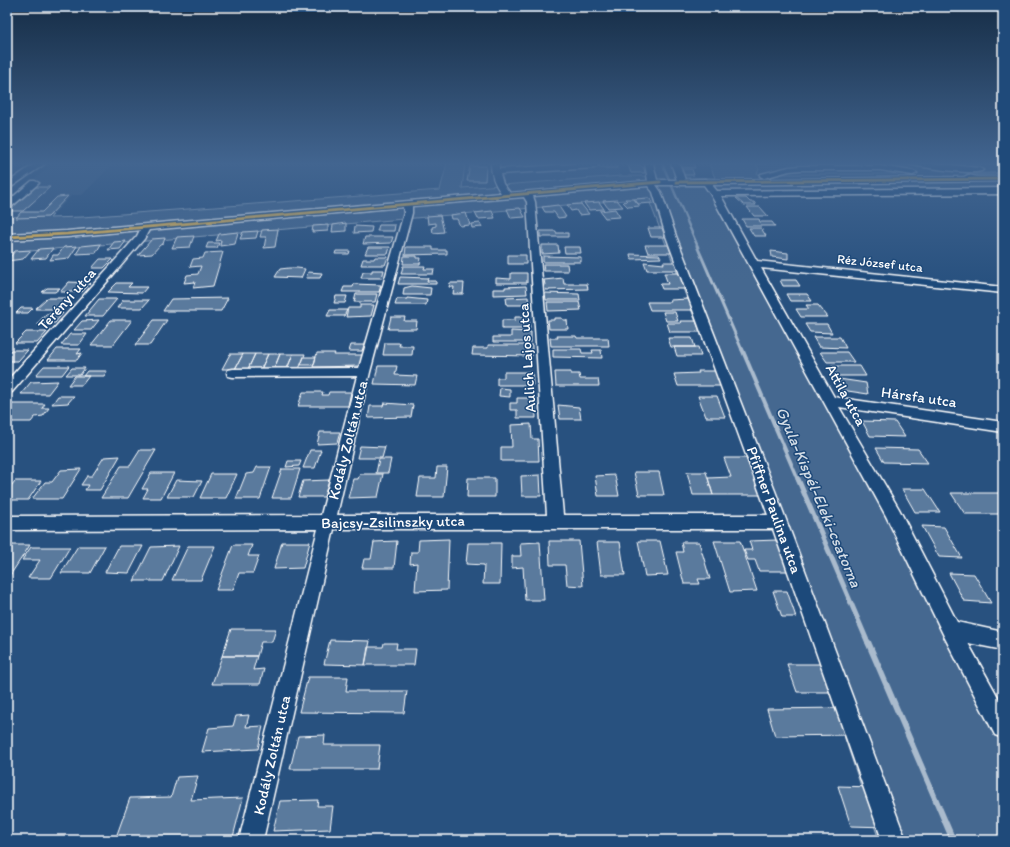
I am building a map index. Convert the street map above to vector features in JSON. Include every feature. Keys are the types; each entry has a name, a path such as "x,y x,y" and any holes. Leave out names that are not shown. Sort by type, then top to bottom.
{"street":[{"path":"7,238 423,203"},
{"name":"Aulich Lajos utca","path":"531,203 555,520"},
{"name":"Pfiffner Paulina utca","path":"660,203 671,236 778,522 894,840"},
{"name":"Attila utca","path":"720,203 893,514 951,630 1003,727"},
{"name":"Kodály Zoltán utca","path":"251,840 364,372 408,213 407,204"},
{"name":"Terényi utca","path":"7,388 141,237 146,227"},
{"name":"Réz József utca","path":"754,264 1003,290"},
{"path":"233,373 364,372"},
{"name":"Hársfa utca","path":"829,401 1003,426"},
{"name":"Bajcsy-Zsilinszky utca","path":"7,523 327,523 555,520 778,522"},
{"path":"951,630 1003,640"}],"shaded area":[{"path":"7,203 65,203 53,215 7,217"},
{"path":"274,203 595,203 7,253 7,217 53,215 50,218 82,217"},
{"path":"650,203 723,203 764,272 1003,704 1003,840 879,840 764,498"}],"building":[{"path":"17,203 33,203 23,211 7,211"},
{"path":"51,203 62,203 48,217 16,218 21,212 42,212"},
{"path":"584,203 599,203 604,209 589,210"},
{"path":"604,203 619,203 623,207 608,208"},
{"path":"624,203 637,203 640,206 628,207"},
{"path":"637,203 653,203 638,204"},
{"path":"741,203 754,203 756,205 744,205"},
{"path":"581,204 589,214 579,215 576,210 571,211 567,205"},
{"path":"558,205 566,217 558,218 554,212 545,212 542,207"},
{"path":"747,207 760,207 768,216 754,216"},
{"path":"520,208 525,217 511,218 507,209"},
{"path":"615,209 620,217 605,218 600,211"},
{"path":"492,211 495,218 478,219 475,213"},
{"path":"466,213 470,225 460,226 457,219 451,219 450,215"},
{"path":"440,215 444,232 433,233 432,227 436,226 436,223 428,224 427,216"},
{"path":"742,219 759,219 760,222 772,222 775,226 746,226"},
{"path":"346,223 346,231 332,232 333,225"},
{"path":"480,223 482,227 472,228 471,224"},
{"path":"328,225 328,231 312,232 313,226"},
{"path":"379,225 395,225 394,231 377,231"},
{"path":"355,226 372,227 371,232 354,233"},
{"path":"648,228 662,228 665,237 651,237"},
{"path":"749,228 761,228 766,236 754,236"},
{"path":"278,229 275,247 264,248 266,237 260,237 262,230"},
{"path":"258,231 256,238 240,239 243,232"},
{"path":"540,231 568,233 568,237 540,237"},
{"path":"238,232 235,244 220,246 221,240 216,241 219,234"},
{"path":"194,236 190,247 172,248 177,237"},
{"path":"365,237 393,237 391,243 363,244"},
{"path":"165,238 163,244 160,245 152,254 138,255 152,239"},
{"path":"126,241 120,249 108,250 114,242"},
{"path":"208,243 219,243 217,248 206,248"},
{"path":"101,244 96,253 76,254 81,246"},
{"path":"542,245 558,245 559,253 542,254"},
{"path":"645,245 668,245 671,253 648,253"},
{"path":"77,246 69,258 50,260 53,255 58,255 64,247"},
{"path":"368,247 390,247 388,254 365,254"},
{"path":"406,247 433,247 433,250 447,250 447,254 405,255"},
{"path":"564,247 580,247 581,253 565,253"},
{"path":"53,248 46,258 31,259 39,249"},
{"path":"31,250 23,259 7,261 15,251"},
{"path":"336,251 350,251 349,254 335,254"},
{"path":"771,251 788,253 788,259 772,257"},
{"path":"223,252 213,286 193,288 195,282 184,283 187,275 198,274 201,266 190,267 193,259 203,258 205,253"},
{"path":"630,254 659,255 661,258 631,259"},
{"path":"508,255 526,255 526,264 508,264"},
{"path":"404,256 417,256 417,258 421,258 420,264 403,264"},
{"path":"543,256 581,257 581,262 543,262"},
{"path":"375,257 388,257 385,265 361,265 363,259 374,259"},
{"path":"100,259 113,259 104,268 92,268"},
{"path":"644,262 664,264 663,262 675,262 678,270 647,270"},
{"path":"543,264 567,264 568,271 544,271"},
{"path":"403,266 425,266 424,269 434,269 433,274 401,274"},
{"path":"280,269 305,269 301,278 275,277"},
{"path":"372,270 384,270 382,278 361,278 363,272 372,272"},
{"path":"308,272 322,273 320,278 306,278"},
{"path":"511,273 527,273 527,283 496,283 496,278 511,279"},
{"path":"664,273 679,273 685,289 662,289 660,284 668,284"},
{"path":"400,277 428,278 427,281 436,281 436,284 398,284"},
{"path":"563,278 564,284 587,284 588,289 546,290 544,280"},
{"path":"780,280 796,280 800,286 783,286"},
{"path":"69,282 91,283 82,292 60,292"},
{"path":"117,283 132,283 128,287 147,287 142,293 108,292"},
{"path":"450,283 464,283 463,294 453,294 454,287 449,287"},
{"path":"354,284 381,285 379,292 342,292 344,287 353,287"},
{"path":"412,286 431,288 430,295 403,295 404,288"},
{"path":"526,286 527,294 493,295 493,289"},
{"path":"47,288 60,288 55,292 42,292"},
{"path":"545,293 579,294 580,300 546,300"},
{"path":"356,294 377,294 375,302 354,302"},
{"path":"786,294 807,294 812,301 790,301"},
{"path":"336,296 347,296 345,303 334,303"},
{"path":"528,297 529,305 507,305 506,298"},
{"path":"47,298 69,298 59,309 35,309"},
{"path":"228,298 221,311 163,311 171,299"},
{"path":"407,298 427,300 426,305 395,305 397,299"},
{"path":"99,299 117,299 103,316 85,316"},
{"path":"688,299 693,310 650,310 647,302 671,302 670,300"},
{"path":"123,300 149,300 142,308 117,308"},
{"path":"547,302 579,302 581,310 548,311"},
{"path":"360,305 374,305 371,316 346,317 348,308 360,308"},
{"path":"806,305 818,305 828,317 801,317 796,309 809,309"},
{"path":"21,308 33,308 28,313 16,313"},
{"path":"330,310 347,310 344,316 327,316"},
{"path":"663,312 675,312 678,321 666,321"},
{"path":"63,313 55,323 37,324 46,314"},
{"path":"391,317 405,317 404,321 417,321 416,329 388,329"},
{"path":"515,317 529,317 530,329 502,329 502,320 515,320"},
{"path":"554,318 562,318 563,320 567,320 568,329 549,329 548,320 554,320"},
{"path":"99,320 91,330 74,330 82,321"},
{"path":"111,320 132,320 113,345 91,345"},
{"path":"154,320 167,320 150,345 135,345"},
{"path":"680,321 696,321 700,332 670,332 667,323 681,323"},
{"path":"805,324 827,324 832,333 810,332"},
{"path":"511,331 531,332 531,342 493,342 493,337 511,337"},
{"path":"26,332 47,332 37,343 15,343"},
{"path":"70,334 87,334 79,345 61,345"},
{"path":"557,336 576,336 577,338 608,338 609,346 551,346 550,338 558,338"},
{"path":"813,337 840,337 846,348 819,347"},
{"path":"668,338 692,338 695,347 671,347"},
{"path":"385,343 400,343 399,346 413,346 412,355 383,355"},
{"path":"351,345 364,345 362,351 349,351"},
{"path":"488,345 532,345 532,356 472,355 473,348 488,348"},
{"path":"674,347 698,347 701,356 677,356"},
{"path":"57,349 81,349 77,354 82,353 77,360 48,360"},
{"path":"553,349 581,349 582,353 593,353 592,350 601,350 602,358 553,357"},
{"path":"7,350 28,350 18,361 7,361"},
{"path":"820,352 847,352 854,362 827,362"},
{"path":"317,353 335,353 334,355 364,355 361,366 313,367"},
{"path":"230,354 243,354 235,369 222,369"},
{"path":"243,354 255,354 248,369 235,369"},
{"path":"255,354 268,354 261,369 248,369"},
{"path":"268,354 280,354 274,369 261,369"},
{"path":"280,354 293,354 287,369 274,369"},
{"path":"293,354 305,354 299,369 287,369"},
{"path":"304,357 316,357 314,365 301,365"},
{"path":"44,366 69,366 62,375 36,375"},
{"path":"378,366 397,366 395,375 417,376 415,385 374,384"},
{"path":"831,366 860,366 866,376 836,376"},
{"path":"72,368 85,368 80,375 66,375"},
{"path":"87,371 107,371 104,376 83,376"},
{"path":"698,371 715,371 721,386 678,386 674,374 699,373"},
{"path":"504,372 532,372 533,385 497,385 497,378 504,378"},
{"path":"555,372 571,372 571,374 579,374 580,379 598,379 599,386 556,386"},
{"path":"75,376 89,376 82,385 68,385"},
{"path":"839,379 866,383 868,394 841,390"},
{"path":"58,381 48,394 21,394 31,382"},
{"path":"500,388 510,389 510,397 499,396"},
{"path":"303,392 323,392 322,395 328,395 329,392 351,392 348,406 298,406"},
{"path":"58,396 74,396 68,403 52,404"},
{"path":"698,396 717,396 725,417 706,417"},
{"path":"517,398 535,398 536,418 517,418 517,410 510,410 510,403 517,403"},
{"path":"384,403 413,405 411,417 368,418 370,406 383,406"},
{"path":"10,404 45,404 42,408 49,408 43,416 35,417 31,422 7,422 7,407"},
{"path":"558,405 579,407 581,419 560,419"},
{"path":"862,421 895,422 905,437 870,436"},
{"path":"531,424 532,439 538,439 539,461 501,461 501,447 512,447 511,425"},
{"path":"320,432 340,432 337,443 317,444"},
{"path":"360,446 385,447 382,458 357,458"},
{"path":"876,448 918,449 928,463 884,462"},
{"path":"140,450 156,450 128,498 101,498 121,466 130,466"},
{"path":"310,450 321,450 315,468 303,468"},
{"path":"120,456 100,490 85,490 88,485 81,485 87,476 92,476 104,457"},
{"path":"724,458 746,458 761,495 713,495 708,478 731,477"},
{"path":"379,459 391,459 388,473 376,473"},
{"path":"288,461 301,461 299,466 286,467"},
{"path":"257,467 271,467 260,499 236,499 246,474 254,473"},
{"path":"437,467 447,467 444,497 417,497 420,478 436,478"},
{"path":"81,469 62,499 32,499 45,482 52,482 61,470"},
{"path":"282,469 300,469 291,498 272,498"},
{"path":"634,472 659,472 664,495 639,495"},
{"path":"687,472 706,472 713,495 693,495"},
{"path":"151,473 174,473 161,498 143,498 148,489 142,489"},
{"path":"211,474 237,474 226,498 200,498"},
{"path":"360,474 383,474 378,497 348,498 353,479 358,479"},
{"path":"540,475 541,496 522,496 521,476"},
{"path":"615,475 619,496 598,496 595,476"},
{"path":"468,478 495,478 495,497 467,497"},
{"path":"176,480 202,481 194,497 167,497"},
{"path":"329,480 324,497 298,497 303,481"},
{"path":"15,481 41,481 28,500 7,500 7,491"},
{"path":"902,489 925,489 940,512 915,512"},
{"path":"951,493 1003,493 1003,514 965,514"},
{"path":"922,526 944,527 962,558 939,557"},
{"path":"449,539 447,590 415,591 417,563 410,564 411,552 418,552 419,540"},
{"path":"778,540 789,571 759,571 755,560 748,560 744,550 752,550 749,541"},
{"path":"397,541 394,568 362,568 364,559 371,559 374,542"},
{"path":"549,541 579,541 583,586 567,585 565,565 550,565"},
{"path":"638,541 660,541 668,575 645,576"},
{"path":"714,541 740,541 757,591 730,592"},
{"path":"282,542 310,542 303,568 274,569"},
{"path":"540,542 544,600 525,600 523,567 512,568 512,556 521,556 520,543"},
{"path":"597,542 620,542 625,575 601,575"},
{"path":"681,542 699,542 710,579 698,579 700,584 684,584 676,552 683,552"},
{"path":"468,543 501,543 500,584 483,584 484,565 466,564"},
{"path":"7,545 30,545 7,580"},
{"path":"233,545 252,545 248,556 259,556 253,573 239,573 233,590 216,590"},
{"path":"78,546 105,546 90,573 61,573"},
{"path":"119,546 143,546 129,573 105,572"},
{"path":"179,546 163,581 134,581 151,547"},
{"path":"188,546 215,546 201,580 172,580"},
{"path":"31,547 70,547 51,578 28,578 40,560 22,560"},
{"path":"949,573 974,574 991,603 964,601"},
{"path":"773,591 787,591 796,617 782,617"},
{"path":"231,629 276,629 272,642 261,642 257,656 222,656"},
{"path":"330,640 370,641 365,665 324,664"},
{"path":"384,643 397,643 396,649 416,649 414,665 365,665 368,647 383,647"},
{"path":"222,656 257,656 253,670 264,669 260,684 212,684"},
{"path":"787,664 824,664 835,692 797,692"},
{"path":"308,677 348,677 346,691 407,691 404,713 299,712"},
{"path":"841,708 852,735 775,736 767,709"},
{"path":"249,715 246,727 263,726 258,749 202,752 209,728 233,726 236,716"},
{"path":"325,735 324,745 380,745 377,769 290,769 298,736"},
{"path":"198,776 191,800 243,798 233,837 115,840 130,798 171,797 177,777"},
{"path":"838,786 872,787 887,827 851,826"},
{"path":"318,800 317,806 333,806 330,829 273,831 280,801"}],"waterway":[{"name":"Gyula-Kispél-Eleki-csatorna","path":"679,203 698,247"},
{"name":"Gyula-Kispél-Eleki-csatorna","path":"697,246 742,350"},
{"name":"Gyula-Kispél-Eleki-csatorna","path":"742,349 798,480"},
{"name":"Gyula-Kispél-Eleki-csatorna","path":"798,479 868,643"},
{"name":"Gyula-Kispél-Eleki-csatorna","path":"868,642 953,840"}],"transit line":[{"path":"7,237 67,234 426,203"}]}
